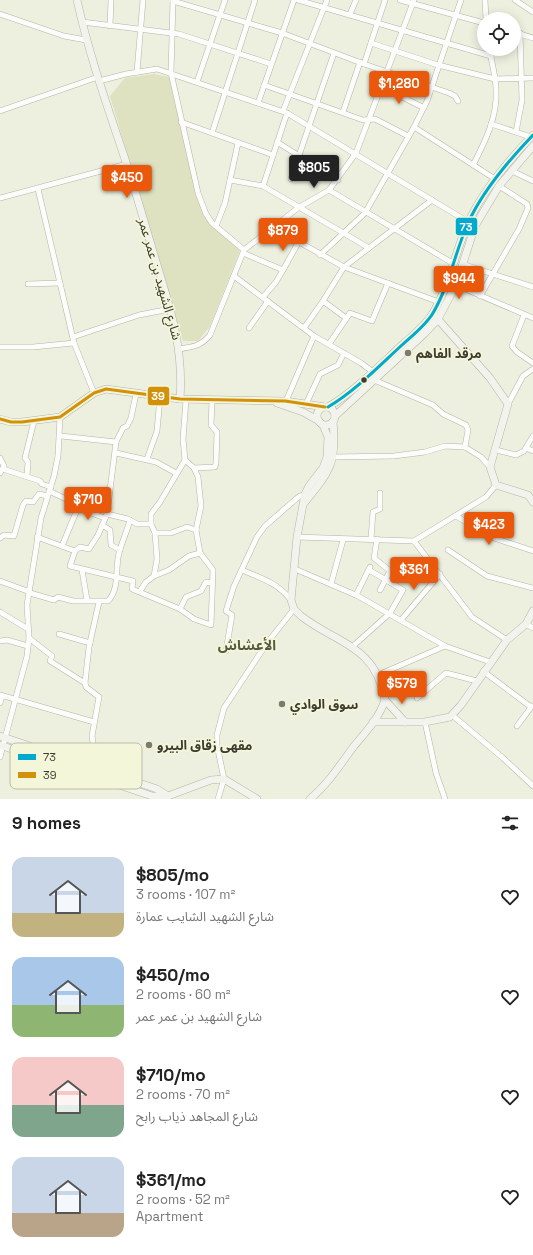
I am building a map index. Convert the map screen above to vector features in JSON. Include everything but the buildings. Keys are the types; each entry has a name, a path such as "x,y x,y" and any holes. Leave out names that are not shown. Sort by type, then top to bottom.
{"main road":[{"name":"شارع الشهيد بن عمر عمر","path":"77,0 86,40 127,164 170,309 179,349 183,400"},
{"path":"405,722 385,700 378,675 364,656 352,647 310,623 294,609 291,600 298,537 307,498 323,468 327,457 328,437 321,423 318,412 348,394 419,329 436,316 439,302 449,281 454,264 471,224 495,179 532,136"},
{"path":"269,400 302,412 321,423 328,425 424,334 456,285 471,224 499,186 533,146"},
{"path":"436,316 490,378 508,404 490,467 496,485 531,494 533,502"},
{"path":"0,419 10,422 34,421 60,417 94,393 106,389 183,400 269,400 326,407 333,410 335,442 334,457 328,472 307,498"},
{"path":"373,722 438,721 452,715 506,640 530,626 533,611"},
{"path":"310,799 324,786 373,722 385,700"},
{"path":"3,737 18,743"},
{"path":"136,789 152,796 168,798 211,780 224,779 257,799"}],"street":[{"path":"110,26 111,0"},
{"path":"137,72 142,0"},
{"path":"197,82 209,43 225,0"},
{"path":"212,133 255,0"},
{"path":"258,103 294,0"},
{"path":"298,0 477,52"},
{"path":"263,186 277,142 289,93 308,43 327,0"},
{"path":"350,14 356,0"},
{"path":"343,112 371,43 385,0"},
{"path":"400,0 413,2 477,22"},
{"path":"320,255 365,213 414,127 424,108 445,43 461,0"},
{"path":"485,0 486,12"},
{"path":"516,0 533,12"},
{"path":"283,270 243,251 216,226 206,214 202,206 181,122 171,73 173,1 282,33 386,72 431,86 455,96 458,101"},
{"path":"179,349 201,344 210,335 243,251 298,208 329,190 338,180 356,153 413,2"},
{"path":"0,14 64,36 86,40"},
{"path":"82,22 172,35 179,34 271,64"},
{"path":"521,33 533,38"},
{"path":"371,43 438,65 495,79 533,78"},
{"path":"291,178 334,53"},
{"path":"473,166 487,137 496,99 495,79 491,56"},
{"path":"516,132 522,100 521,56"},
{"path":"0,111 98,79 157,70 171,73 285,112 388,172 471,224"},
{"path":"264,85 363,120 375,119 408,136"},
{"path":"381,86 424,108"},
{"path":"181,122 273,155"},
{"path":"491,124 532,136"},
{"path":"414,127 495,179"},
{"path":"277,142 338,180"},
{"path":"216,226 225,203 238,143"},
{"path":"0,198 127,164"},
{"path":"512,171 533,181"},
{"path":"230,180 263,186 298,208 369,248"},
{"path":"480,296 519,229 528,208 526,204 499,186"},
{"path":"38,189 74,340 94,393"},
{"path":"329,190 365,213 454,264"},
{"path":"304,328 344,267 392,228 432,200"},
{"path":"272,227 298,243 344,267 439,302"},
{"path":"263,297 276,282 298,243"},
{"path":"462,264 533,287"},
{"path":"234,276 314,336 344,352 373,372"},
{"path":"28,284 60,283"},
{"path":"329,344 350,313 372,321 388,283"},
{"path":"456,285 533,318"},
{"path":"249,328 268,301"},
{"path":"323,301 346,318"},
{"path":"0,347 33,347 74,340 139,315 170,309"},
{"path":"524,315 512,346 517,352 533,363"},
{"path":"286,401 314,336"},
{"path":"306,404 320,374 338,365 344,352"},
{"path":"508,404 523,376 533,369"},
{"path":"374,380 433,405 443,414 466,425 468,430 465,447"},
{"path":"136,394 131,418 127,426 123,428 116,442 116,452 106,516 89,549 78,547 75,551 70,566 133,581 132,589 140,591 180,609 194,619 210,626 212,624 211,566 200,553 196,530 201,506 198,476 194,468 185,460"},
{"path":"146,459 157,431 160,397"},
{"path":"154,576 158,559 155,533 151,524 152,510 160,502 185,460 183,400"},
{"path":"194,468 215,466 216,463 217,432 211,425 212,401"},
{"path":"0,757 3,737 25,667 29,638 27,605 37,537 58,456 61,436 60,417"},
{"path":"27,476 28,464 25,458 34,421"},
{"path":"61,436 116,442"},
{"path":"496,450 514,455 520,453 526,448 533,436"},
{"path":"334,457 417,453 442,446 465,447 481,457 490,467"},
{"path":"526,448 533,451"},
{"path":"116,452 130,457 156,462 176,473"},
{"path":"0,458 4,462 1,471 27,476 49,491 79,505 62,546"},
{"path":"298,537 343,540 374,539 414,541 489,495 496,485"},
{"path":"0,538 4,535 14,536 23,505 26,501 33,502 38,494 49,491"},
{"path":"380,493 380,509 372,512 374,558 390,571 380,590"},
{"path":"226,651 232,614 226,611 234,586 257,537 265,526 296,499 307,498"},
{"path":"78,508 106,516 130,520 137,524 151,524"},
{"path":"456,516 491,538 533,551"},
{"path":"0,583 54,600 58,597 73,601 108,601 111,598 117,577 117,563 130,520"},
{"path":"102,525 110,530 111,545 120,550"},
{"path":"155,533 171,533 186,527 196,530"},
{"path":"37,537 75,551"},
{"path":"331,584 343,540"},
{"path":"414,541 472,617 506,640"},
{"path":"448,550 487,576 533,588"},
{"path":"140,591 146,582 154,576 169,570 188,556 200,553"},
{"path":"352,647 390,612 403,590 369,568 356,595"},
{"path":"295,569 356,595 390,612 445,646 490,662"},
{"path":"82,570 87,600"},
{"path":"242,570 270,581 281,588 291,600"},
{"path":"401,620 440,574"},
{"path":"180,609 186,596 198,593 206,582 212,583"},
{"path":"85,683 90,643 99,602"},
{"path":"218,799 224,779 217,745 217,735 224,708 267,643 294,609"},
{"path":"0,612 28,629"},
{"path":"59,634 90,643"},
{"path":"29,638 52,656 50,661 85,683 86,687 99,697 92,736 93,743"},
{"path":"0,641 7,640 28,646"},
{"path":"378,675 445,646"},
{"path":"483,671 532,706 518,726"},
{"path":"417,698 446,672 477,681"},
{"path":"0,703 1,695 94,722"},
{"path":"452,715 497,752 533,786"},
{"path":"425,722 436,773 445,799"}],"green space":[{"path":"154,74 169,77 185,148 204,215 240,250 210,326 198,341 183,341 110,96 125,78"}],"transit line":[{"name":"73","path":"328,407 348,394 427,322 444,291 463,234 474,211 497,176 533,135"},
{"name":"39","path":"0,419 11,422 22,422 60,417 94,393 106,389 180,399 285,401 325,407"}],"place":[{"name":"مرقد الفاهم","path":"408,353"},
{"name":"سوق الوادي","path":"282,704"},
{"name":"مقهى زقاق البيرو","path":"149,745"}],"district":[{"name":"الأعشاش","path":"247,645"}]}
